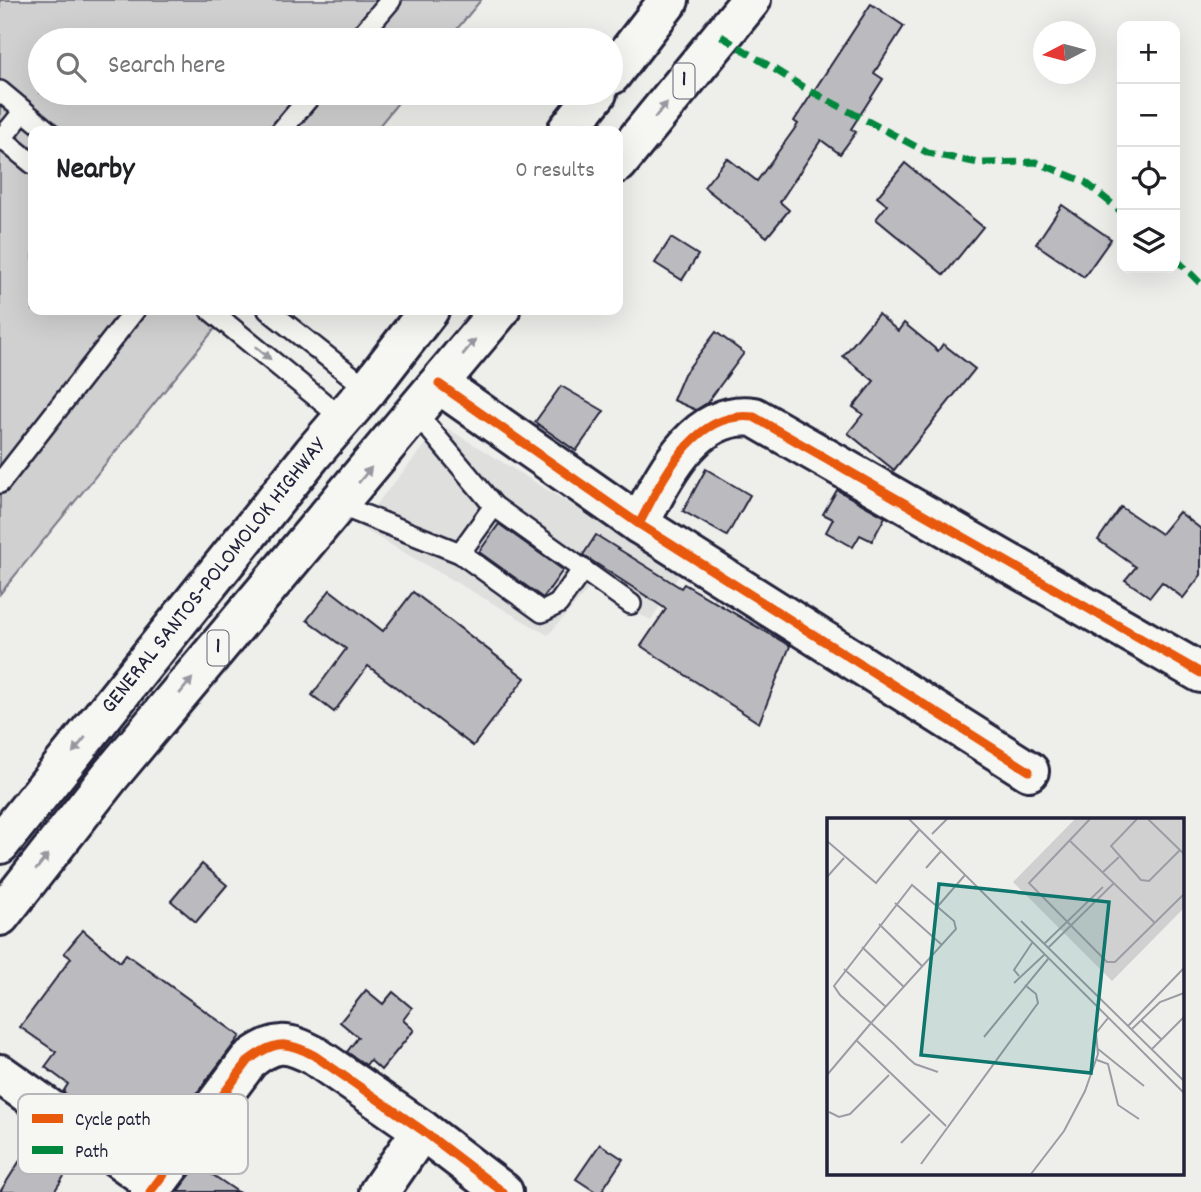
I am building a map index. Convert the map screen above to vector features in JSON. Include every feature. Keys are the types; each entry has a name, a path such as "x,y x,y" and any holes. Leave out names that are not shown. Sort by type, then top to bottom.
{"main road":[{"path":"623,59 669,0"},
{"name":"1","path":"623,157 751,0"},
{"path":"571,126 588,105"},
{"name":"GENERAL SANTOS-POLOMOLOK HIGHWAY","path":"0,844 342,418 368,390 425,315"},
{"name":"1","path":"0,916 110,776 428,399 495,315"},
{"path":"428,399 639,524 1029,771"},
{"path":"639,524 670,467 694,439 727,419 754,417 1201,673"},
{"path":"224,1094 249,1060 266,1047 280,1044 297,1047 316,1056 422,1130 503,1192"},
{"path":"0,1074 27,1094"},
{"path":"379,1192 422,1130"},
{"path":"134,1174 153,1188"}],"lane":[{"path":"368,28 391,0"},
{"path":"0,91 42,126"},
{"path":"285,126 303,105"},
{"path":"24,111 1,138 28,160"},
{"path":"0,483 131,315"},
{"path":"216,315 342,418"},
{"path":"274,315 368,390"},
{"path":"428,399 494,506 536,541 583,569 631,604"},
{"path":"339,505 460,553 507,582 542,612 547,612 558,604 583,569"},
{"path":"460,553 494,506"}],"shaded area":[{"path":"0,0 481,0 458,28 28,28 28,105 396,105 379,126 28,126 28,315 226,315 0,594"},
{"path":"442,425 681,572 651,620 588,590 548,635 358,526"}],"building":[{"path":"871,4 904,26 874,73 883,79 851,129 856,132 840,154 821,140 780,202 789,210 767,237 704,187 727,158 757,181 798,124 794,121"},
{"path":"905,163 983,227 944,275 876,219 887,205 877,197"},
{"path":"1062,205 1111,239 1084,277 1036,244"},
{"path":"671,238 698,255 682,280 655,263"},
{"path":"878,314 898,331 904,323 938,351 943,344 975,369 894,470 848,433 863,414 853,407 874,381 843,356"},
{"path":"716,332 744,353 707,403 696,410 673,400 684,374"},
{"path":"561,386 604,411 576,451 535,422"},
{"path":"706,469 750,495 727,536 683,511"},
{"path":"837,490 885,517 872,541 860,535 853,547 826,532 833,519 823,514"},
{"path":"1121,507 1161,534 1179,512 1201,529 1201,575 1183,598 1162,582 1150,597 1125,580 1136,567 1098,540"},
{"path":"499,524 563,570 543,598 479,552"},
{"path":"596,535 681,588 684,584 790,646 759,723 641,646 666,609 583,555"},
{"path":"330,590 383,631 413,592 525,678 473,746 368,666 334,712 312,695 346,649 307,620"},
{"path":"202,864 227,885 196,922 171,901"},
{"path":"83,930 120,962 126,954 240,1036 196,1094 66,1094 63,1092 68,1084 45,1067 56,1052 20,1027 71,958 64,953"},
{"path":"366,990 383,1004 393,992 412,1008 403,1020 414,1030 381,1070 370,1060 366,1065 347,1052 358,1037 340,1022"},
{"path":"600,1144 623,1159 601,1192 596,1192 576,1179"},
{"path":"18,1164 18,1174 66,1174 54,1192 0,1192"},
{"path":"191,1174 211,1174 238,1192 177,1192"}],"marked path":[{"path":"721,36 803,87 928,153 979,163 1036,162 1085,182 1120,210"},
{"path":"1180,263 1201,284"}],"cycle path":[{"path":"439,384 639,524 1029,771"},
{"path":"639,524 669,469 697,436 714,424 732,418 754,417 1201,673"},
{"path":"224,1094 249,1060 258,1053 274,1046 297,1047 315,1056 422,1130 503,1192"},
{"path":"150,1192 164,1174"}]}
